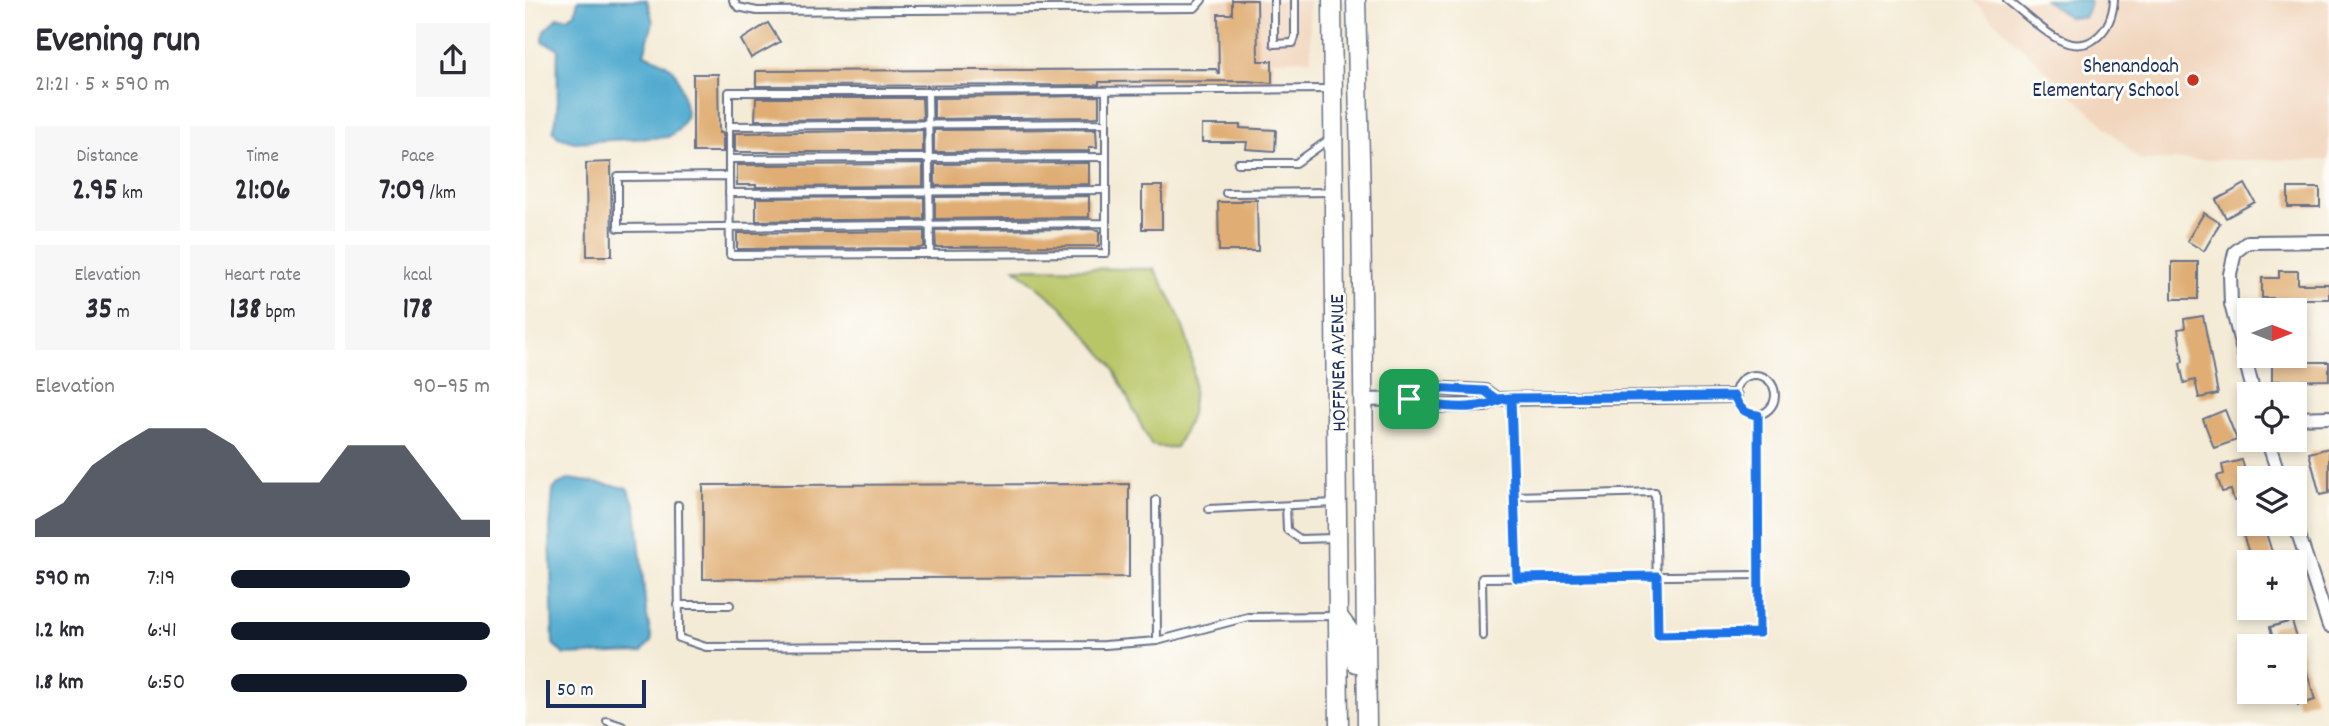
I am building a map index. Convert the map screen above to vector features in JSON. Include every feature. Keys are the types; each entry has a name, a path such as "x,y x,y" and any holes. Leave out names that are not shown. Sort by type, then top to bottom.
{"main road":[{"name":"HOFFNER AVENUE","path":"1332,0 1339,726"},
{"path":"1338,0 1347,11 1350,127 1360,154"},
{"name":"HOFFNER AVENUE","path":"1356,0 1367,726"},
{"path":"1336,503 1346,507 1352,515 1355,531 1356,588 1359,608 1366,626"},
{"path":"1338,616 1353,635 1356,651 1356,726"}],"street":[{"path":"2251,382 2231,304 2230,274 2235,252 2248,242 2329,241"},
{"path":"1363,400 1409,399 1430,406 1485,405 1496,399 1511,398 1735,396"},
{"path":"2307,418 2329,417"},
{"path":"2299,536 2329,624"}],"lane":[{"path":"733,0 739,7 771,11 1195,8 1202,0"},
{"path":"1274,0 1274,44 1293,43 1295,0"},
{"path":"2007,0 2060,40 2078,44 2092,40 2107,30 2113,14 2114,0"},
{"path":"1106,91 1106,253 730,255 729,92 1332,89"},
{"path":"928,92 930,254"},
{"path":"729,126 1106,123"},
{"path":"1238,163 1296,163 1332,137"},
{"path":"729,159 1106,157"},
{"path":"729,176 618,177 618,229 1106,223"},
{"path":"729,193 1106,190"},
{"path":"1226,193 1333,192"},
{"path":"1756,375 1768,379 1774,390 1773,403 1769,409 1758,415 1740,408 1735,396 1738,383 1756,375"},
{"path":"1511,398 1517,578"},
{"path":"1514,496 1655,492 1658,635 1759,633 1758,415"},
{"path":"1156,500 1157,641"},
{"path":"1209,509 1336,503"},
{"path":"678,505 679,638 705,647 1105,645 1157,641 1248,617 1338,616"},
{"path":"1286,506 1287,530 1300,539 1336,538"},
{"path":"1483,636 1482,578 1759,575"},
{"path":"678,605 730,605"},
{"path":"607,721 622,726"}],"shaded area":[{"path":"1212,0 1309,0 1311,59 1212,61"},
{"name":"Shenandoah Elementary School","path":"1972,0 2329,0 2329,160 2140,160"}],"green space":[{"path":"1015,268 1154,269 1173,302 1191,355 1191,413 1176,447 1151,445 1111,364 1061,306"}],"water":[{"path":"578,0 647,0 653,22 644,54 666,64 677,76 687,115 678,130 668,137 574,142 558,137 553,131 558,102 558,48 543,42 544,31 558,17 567,18 575,13"},
{"path":"2045,0 2090,0 2084,18 2068,17"},
{"path":"570,479 627,488 636,507 646,611 652,640 642,652 564,655 553,644 550,528 553,490 558,484"}],"building":[{"path":"1232,0 1257,0 1258,61 1272,61 1272,83 1246,81 1099,82 1099,85 756,86 756,71 1216,69 1219,75 1218,14 1232,14"},
{"path":"768,23 780,42 751,58 741,40"},
{"path":"693,74 718,74 719,133 723,133 723,152 693,152"},
{"path":"1099,96 1099,116 1096,117 934,119 934,98"},
{"path":"756,98 922,98 923,119 755,120"},
{"path":"1202,125 1240,125 1240,128 1276,130 1275,151 1246,149 1247,142 1202,142"},
{"path":"1096,129 1097,147 1089,147 1089,151 934,152 934,130"},
{"path":"923,130 923,152 735,152 735,133"},
{"path":"611,162 612,256 587,256 586,163"},
{"path":"1089,163 1089,184 935,186 935,164"},
{"path":"923,164 923,186 737,185 737,165"},
{"path":"2245,184 2255,202 2226,218 2216,200"},
{"path":"1142,186 1162,186 1162,229 1142,229"},
{"path":"2288,188 2320,188 2320,207 2288,207"},
{"path":"1089,196 1089,217 935,219 935,197"},
{"path":"924,197 924,219 756,221 756,198"},
{"path":"1241,200 1257,200 1258,251 1219,251 1218,202 1242,202"},
{"path":"2204,213 2220,223 2204,251 2187,241"},
{"path":"935,230 1099,230 1099,246 936,247"},
{"path":"924,231 924,247 919,248 737,249 737,233"},
{"path":"2172,262 2198,262 2198,299 2172,299"},
{"path":"2279,271 2298,271 2298,284 2329,284 2329,299 2262,298 2262,278 2279,278"},
{"path":"2203,316 2218,394 2199,398 2195,380 2184,383 2178,329 2185,328 2184,319"},
{"path":"2307,362 2329,362 2329,380 2272,381 2272,368 2307,368"},
{"path":"2225,410 2237,440 2214,448 2203,419"},
{"path":"2329,448 2329,493 2320,495 2309,453"},
{"path":"2242,460 2244,466 2237,466 2237,500 2234,501 2231,490 2222,492 2217,476 2224,474 2222,465"},
{"path":"1129,484 1129,577 703,579 703,485"},
{"path":"2243,536 2267,536 2271,550 2248,550"},
{"path":"2292,621 2296,634 2272,634 2270,627"},
{"path":"2307,673 2315,700 2307,702"}],"place":[{"name":"Shenandoah Elementary School","path":"2193,80"}],"route":[{"path":"1409,399 1430,406 1485,405 1496,399 1511,398 1517,578 1657,576 1658,635 1759,633 1758,415 1740,408 1735,396 1511,398 1496,399 1485,391 1431,388 1409,399"}]}
